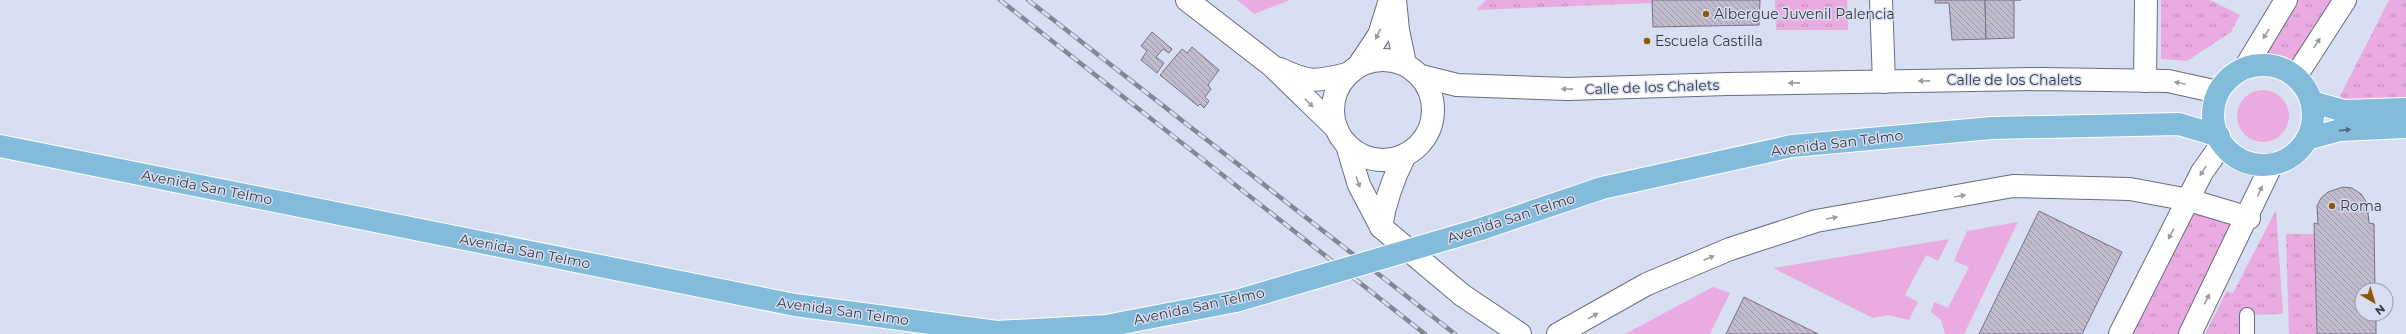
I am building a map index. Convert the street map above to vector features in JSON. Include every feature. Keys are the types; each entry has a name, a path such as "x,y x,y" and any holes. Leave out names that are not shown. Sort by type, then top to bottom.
{"main road":[{"path":"2258,64 2272,65 2296,76 2306,88 2312,102 2313,122 2307,140 2288,159 2272,164 2243,161 2220,140 2214,124 2216,99 2225,81 2246,68 2258,64"},
{"name":"Avenida San Telmo","path":"2179,124 2216,99"},
{"path":"2312,102 2344,111 2406,109"},
{"name":"Avenida San Telmo","path":"0,146 795,305 997,332 1106,326 1236,301 1482,229 1602,188 1792,146 1992,128 2179,124 2220,140"},
{"path":"2307,140 2340,130 2406,127"}],"street":[{"path":"1188,0 1271,65 1342,137 1354,152 1374,159 1386,160 1405,155 1422,143 1432,123 1434,106 1430,90 1413,70 1390,59 1373,60 1353,70 1320,82 1299,78 1271,65"},
{"path":"1390,0 1379,34 1335,96 1333,113 1359,185 1381,227 1462,296 1520,334"},
{"path":"1395,0 1413,70"},
{"path":"1881,0 1884,82"},
{"path":"2145,81 2146,0"},
{"path":"2246,68 2286,0"},
{"path":"2296,76 2345,0"},
{"name":"Calle de los Chalets","path":"1413,70 1457,85 1568,89 1884,82 2168,81 2216,99"},
{"path":"2120,334 2202,172 2220,140"},
{"path":"1381,227 1385,203 1392,180 1405,155"},
{"path":"2190,334 2248,218 2272,164"},
{"path":"1558,334 1647,284 1730,249 1816,221 2013,186 2130,189 2189,200 2248,218"}],"lane":[{"path":"2247,315 2247,334"}],"green space":[{"path":"1237,0 1290,0 1254,14"},
{"path":"1486,0 1652,0 1652,3 1476,10"},
{"path":"1775,0 1847,0 1848,30 1776,30"},
{"path":"2161,0 2210,0 2240,15 2231,32 2187,61 2161,59"},
{"path":"2286,0 2345,0 2296,76 2272,65 2245,68"},
{"path":"2389,0 2406,0 2406,100 2337,102"},
{"path":"2263,90 2273,92 2281,98 2287,106 2289,116 2287,126 2281,134 2273,140 2263,142 2253,140 2245,134 2239,126 2237,116 2239,106 2245,98 2253,92"},
{"path":"2189,200 2249,218 2190,334 2120,334"},
{"path":"2276,210 2283,314 2247,315 2247,334 2205,334 2227,291 2233,293"},
{"path":"2018,222 1964,334 1945,334 1941,320 1931,312 1934,302 1948,308 1969,267 1954,261 1967,231"},
{"path":"2286,234 2315,234 2316,334 2289,334"},
{"path":"1949,239 1938,261 1926,255 1905,295 1918,302 1909,320 1888,315 1873,318 1773,268"},
{"path":"1713,287 1730,293 1710,334 1625,334"}],"building":[{"name":"Albergue Juvenil Palencia","path":"1652,0 1760,0 1759,25 1653,27"},
{"path":"1935,0 1985,0 1986,39 1952,40 1949,3 1935,3"},
{"path":"1985,0 2014,0 2014,38 1986,39"},
{"path":"1152,32 1172,49 1169,53 1163,49 1156,57 1164,63 1157,73 1141,60 1147,51 1141,46"},
{"path":"1192,47 1219,70 1208,85 1211,89 1205,97 1209,101 1204,108 1200,104 1198,106 1160,75 1182,49 1187,53"},
{"path":"2343,187 2352,188 2361,194 2367,203 2369,223 2374,224 2375,282 2354,282 2354,322 2376,322 2376,334 2317,334 2314,223 2318,224 2317,206 2321,198 2328,192"},
{"path":"2039,211 2122,252 2082,334 1979,334"},
{"path":"1744,297 1818,334 1726,334"}],"railway":[{"path":"1000,0 1425,334"},
{"path":"1028,0 1455,334"}],"place":[{"name":"Albergue Juvenil Palencia","path":"1706,14"},
{"name":"Escuela Castilla","path":"1647,41"},
{"name":"Roma","path":"2332,206"}]}
